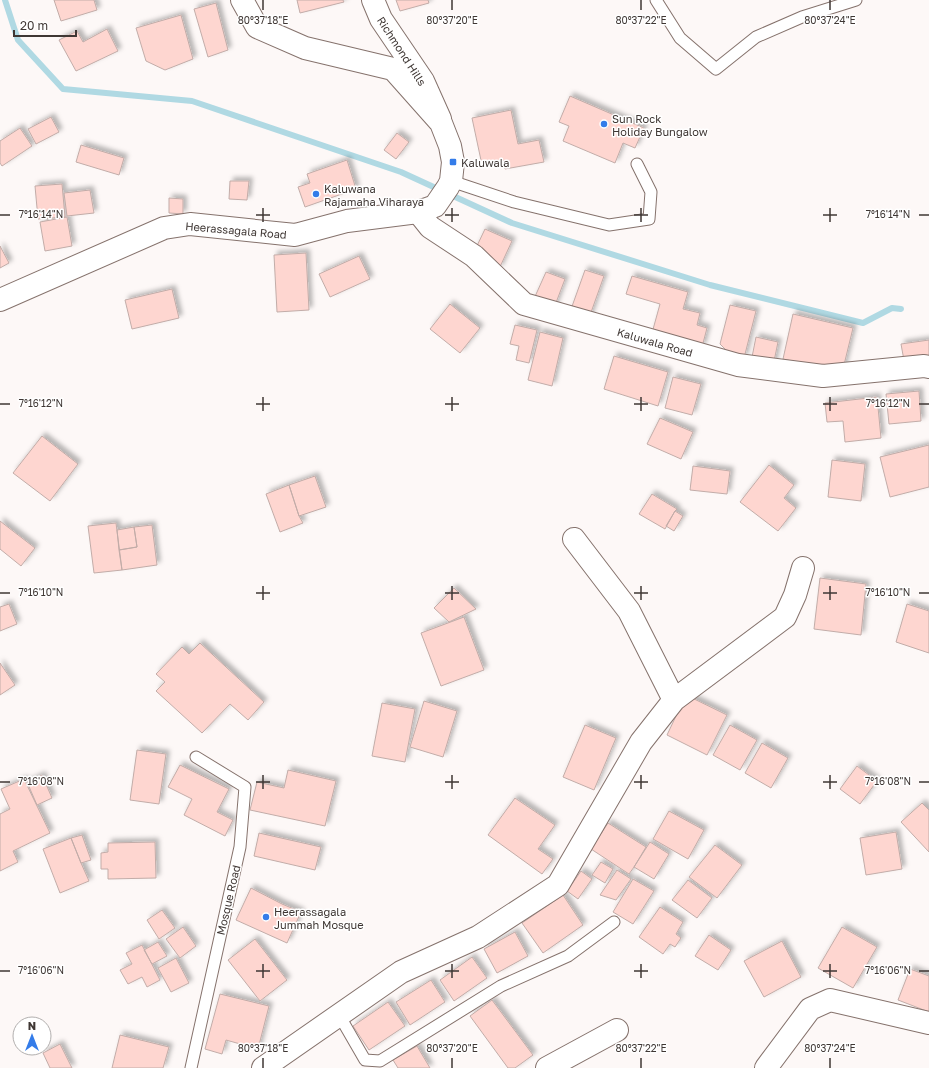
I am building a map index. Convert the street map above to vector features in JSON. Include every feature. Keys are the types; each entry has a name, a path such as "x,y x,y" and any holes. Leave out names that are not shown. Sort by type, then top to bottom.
{"street":[{"path":"242,0 257,27 305,48 392,69 441,123 450,146 453,162 450,184 426,209"},
{"name":"Richmond Hills","path":"373,0 381,19 423,81 441,123"},
{"name":"Heerassagala Road","path":"0,300 164,228 190,224 295,236 347,220 426,209"},
{"name":"Kaluwala Road","path":"426,209 430,227 474,256 524,304 738,365 823,376 924,366 929,367"},
{"path":"574,539 629,611 674,700"},
{"path":"263,1068 401,972 478,937 558,885 641,742 674,700 785,617 795,596 803,568"},
{"path":"766,1068 810,1009 830,1000 929,1023"},
{"path":"547,1068 617,1030"}],"lane":[{"path":"656,0 680,38 716,70 756,37 802,17 856,0"},
{"path":"450,184 514,202 609,225 649,219 651,192 637,164"},
{"name":"Mosque Road","path":"191,1068 240,847 245,787 196,757"},
{"path":"339,1015 365,1060 380,1061 501,986 568,956 614,922"}],"building":[{"path":"54,0 94,0 97,10 61,21"},
{"path":"297,0 343,0 344,2 300,13"},
{"path":"396,0 428,0 429,3 400,11"},
{"path":"216,3 228,50 208,57 194,9"},
{"path":"181,15 193,59 165,70 146,61 136,28"},
{"path":"107,29 118,51 76,71 59,40 77,31 83,42"},
{"path":"570,96 644,128 635,148 623,143 615,163 563,141 569,126 559,122"},
{"path":"511,110 518,144 539,140 544,162 505,169 504,161 482,165 472,118"},
{"path":"51,117 59,132 36,144 28,129"},
{"path":"20,128 32,146 2,166 0,163 0,141"},
{"path":"397,133 409,142 396,159 384,150"},
{"path":"81,145 124,158 119,175 76,162"},
{"path":"347,160 356,189 305,207 298,187 310,183 307,174"},
{"path":"230,181 249,181 247,200 229,199"},
{"path":"62,184 65,217 38,219 35,186"},
{"path":"90,190 94,213 67,216 64,193"},
{"path":"169,198 183,199 183,214 169,213"},
{"path":"67,217 72,246 45,251 40,222"},
{"path":"485,229 512,241 499,269 475,250"},
{"path":"0,246 9,263 0,268"},
{"path":"306,253 309,310 277,312 274,255"},
{"path":"359,256 370,279 330,297 319,274"},
{"path":"585,270 604,276 589,318 570,312"},
{"path":"546,272 565,279 554,308 533,301"},
{"path":"632,276 688,292 683,309 700,313 697,325 707,328 702,347 652,333 660,304 626,294"},
{"path":"172,289 179,318 132,329 125,300"},
{"path":"450,304 480,328 460,353 430,329"},
{"path":"730,305 756,311 744,358 731,355 720,344"},
{"path":"793,314 853,328 842,373 783,359"},
{"path":"515,325 537,330 529,363 516,360 519,346 510,344"},
{"path":"540,332 563,338 552,386 528,380"},
{"path":"756,337 778,342 773,366 751,362"},
{"path":"929,340 929,362 905,366 901,344"},
{"path":"614,356 668,372 658,406 604,389"},
{"path":"673,377 701,384 692,415 665,408"},
{"path":"919,391 921,421 889,424 886,394"},
{"path":"877,397 881,438 845,442 843,421 827,422 825,403"},
{"path":"660,418 693,432 681,459 647,444"},
{"path":"42,436 78,464 50,501 13,473"},
{"path":"929,445 929,487 890,497 880,457"},
{"path":"832,460 865,464 861,501 828,497"},
{"path":"769,465 794,485 784,498 796,508 778,531 740,502"},
{"path":"693,466 730,471 727,494 690,490"},
{"path":"315,476 326,507 299,516 289,485"},
{"path":"289,485 299,516 303,523 280,532 266,494"},
{"path":"652,494 677,509 665,529 639,514"},
{"path":"675,511 683,516 674,531 666,526"},
{"path":"0,521 35,548 21,566 0,549"},
{"path":"116,523 122,570 94,573 88,526"},
{"path":"152,525 157,565 122,570 119,550 137,547 134,527"},
{"path":"134,527 137,547 119,550 117,530"},
{"path":"820,578 866,584 861,635 814,629"},
{"path":"454,588 476,609 449,622 434,608"},
{"path":"9,604 17,624 0,631 0,607"},
{"path":"907,604 929,611 929,653 896,642"},
{"path":"464,617 484,670 441,686 421,633"},
{"path":"200,643 264,702 248,720 230,704 202,733 156,691 165,682 156,674 182,647 189,654"},
{"path":"0,663 15,685 0,695"},
{"path":"686,695 727,715 707,755 667,735"},
{"path":"424,701 457,711 443,757 410,747"},
{"path":"382,703 415,709 405,762 372,756"},
{"path":"585,725 616,738 594,790 563,777"},
{"path":"730,725 757,740 740,770 713,755"},
{"path":"762,743 788,758 771,788 745,773"},
{"path":"137,750 166,754 159,804 130,800"},
{"path":"180,765 229,789 217,812 233,820 225,836 184,815 192,799 168,787"},
{"path":"857,766 877,781 860,804 840,789"},
{"path":"288,770 336,781 325,826 250,810 257,782 284,788"},
{"path":"42,775 52,798 37,805 27,782"},
{"path":"24,779 50,833 13,851 18,862 0,871 0,814 10,809 1,789"},
{"path":"515,798 555,825 538,849 553,859 542,874 488,835"},
{"path":"922,803 929,810 929,852 901,822"},
{"path":"669,811 704,830 688,859 653,839"},
{"path":"608,823 646,847 629,874 591,849"},
{"path":"896,832 902,869 866,875 860,838"},
{"path":"259,833 321,847 315,870 254,856"},
{"path":"82,835 91,860 81,863 71,838"},
{"path":"71,838 89,881 60,893 43,849"},
{"path":"155,842 156,878 108,879 108,869 101,869 101,853 108,852 108,843"},
{"path":"650,842 669,854 654,879 634,867"},
{"path":"715,845 742,865 717,898 689,877"},
{"path":"601,862 613,869 605,883 592,875"},
{"path":"617,870 631,879 616,900 600,895"},
{"path":"581,871 592,879 578,899 567,891"},
{"path":"633,879 654,891 633,924 613,912"},
{"path":"688,880 712,898 697,918 672,900"},
{"path":"251,888 301,912 287,943 236,920"},
{"path":"563,895 583,925 543,953 522,923"},
{"path":"660,907 683,922 676,934 681,938 675,947 670,944 663,954 639,937"},
{"path":"162,910 175,928 159,939 147,920"},
{"path":"183,927 196,946 180,958 166,939"},
{"path":"842,927 877,947 853,988 818,968"},
{"path":"515,932 528,956 497,973 484,949"},
{"path":"709,935 731,950 718,970 695,956"},
{"path":"255,939 287,980 260,1001 228,960"},
{"path":"782,941 801,977 764,997 744,961"},
{"path":"158,942 167,956 152,964 144,950"},
{"path":"142,945 160,980 147,987 142,977 128,984 120,970 132,964 126,953"},
{"path":"472,957 487,978 454,1001 440,980"},
{"path":"176,958 189,983 171,992 158,968"},
{"path":"910,969 929,976 929,1012 898,1000"},
{"path":"431,980 445,1002 410,1025 396,1002"},
{"path":"220,994 269,1006 258,1049 226,1040 222,1054 205,1049"},
{"path":"492,1000 533,1055 515,1068 508,1068 470,1016"},
{"path":"388,1002 405,1026 369,1050 353,1026"},
{"path":"120,1035 169,1047 163,1068 112,1068"},
{"path":"60,1044 72,1068 50,1068 44,1056 52,1056 52,1048"},
{"path":"417,1046 430,1068 398,1068 393,1060"}],"waterway":[{"path":"5,0 18,40 63,89 192,101 401,172 512,223 710,285 863,323 892,308 901,309"}],"place":[{"name":"Sun Rock Holiday Bungalow","path":"604,124"},
{"name":"Kaluwala","path":"453,162"},
{"name":"Kaluwana Rajamaha Viharaya","path":"316,194"},
{"name":"Heerassagala Jummah Mosque","path":"266,917"}]}
